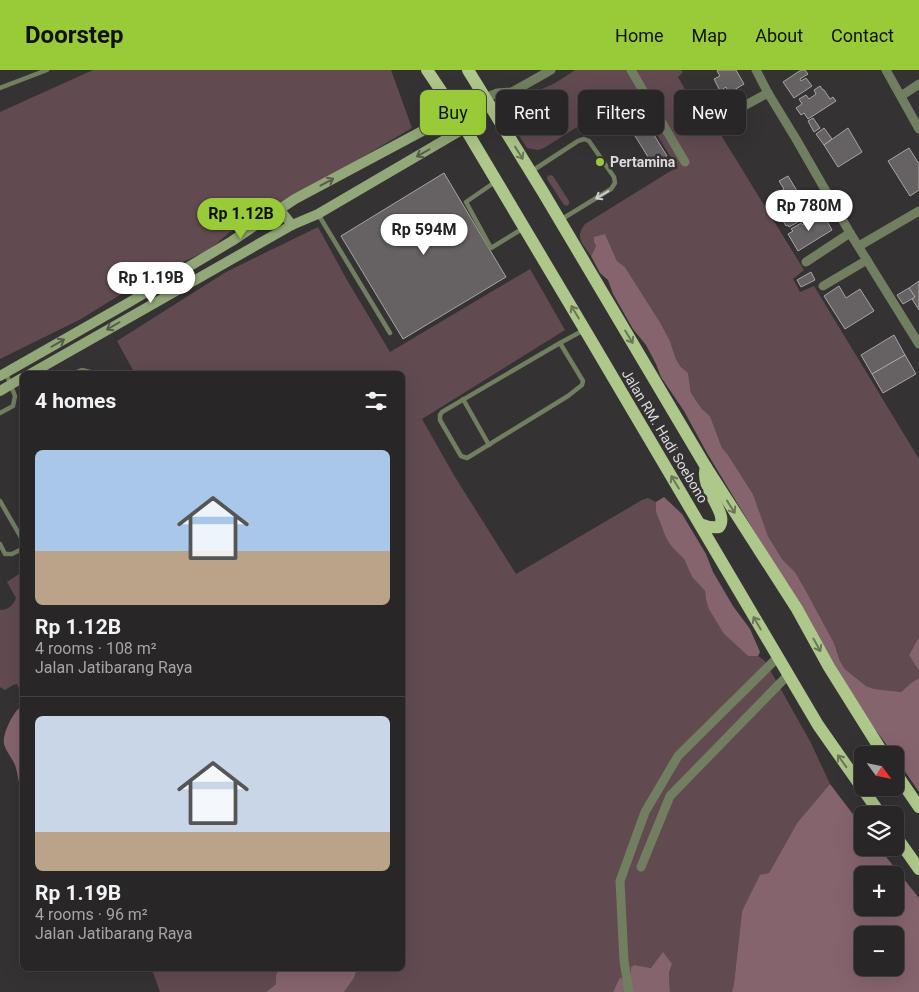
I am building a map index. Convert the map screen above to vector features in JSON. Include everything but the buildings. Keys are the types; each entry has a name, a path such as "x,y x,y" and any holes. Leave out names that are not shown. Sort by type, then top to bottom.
{"main road":[{"name":"Jalan RM. Hadi Soebono","path":"426,70 440,90"},
{"name":"Jalan RM. Hadi Soebono","path":"468,70 480,90"},
{"name":"Jalan RM. Hadi Soebono","path":"486,100 560,220 706,467 797,609 829,667 878,746"},
{"name":"Jalan RM. Hadi Soebono","path":"469,135 788,675 822,731 875,806"},
{"path":"700,524 715,528 720,526 722,521 722,517 707,487 704,473 706,467"},
{"path":"904,785 919,807"},
{"path":"904,848 919,869"}],"street":[{"path":"515,90 550,70"},
{"path":"631,70 686,162"},
{"path":"756,70 850,233 919,344"},
{"path":"886,70 919,128"},
{"path":"901,96 919,84"},
{"path":"746,105 768,93"},
{"path":"3,374 232,241 295,199 420,132"},
{"path":"35,371 292,225 318,214 453,135"},
{"path":"280,210 292,225"},
{"path":"859,246 919,211"},
{"path":"806,262 850,233"},
{"path":"823,286 867,260"},
{"path":"0,391 20,379"},
{"path":"629,992 624,961 620,881 645,812 678,756 778,657"},
{"path":"645,812 670,796 788,675"},
{"path":"641,868 670,796"}],"lane":[{"path":"0,88 47,70"},
{"path":"531,172 584,139 589,141 614,177 615,183 611,189 560,220"},
{"path":"496,182 466,202 491,248 524,228"},
{"path":"318,214 390,333"},
{"path":"560,343 583,381 582,385 568,396 467,458 462,456 440,420 442,412 560,343 585,330"},
{"path":"16,367 20,372"},
{"path":"0,413 13,406 15,396 11,384 3,374"},
{"path":"463,399 489,444"},
{"path":"0,501 20,536"},
{"path":"0,544 6,554 12,554 20,550"}],"shaded area":[{"path":"93,70 391,70 412,128 267,213 230,232 209,250 144,280 81,319 0,359 0,112"},
{"path":"575,70 681,70 683,72 678,77 686,90 674,90 674,135 721,135 804,270 793,279 800,292 814,286 919,459 919,637 909,655 919,671 919,678 901,692 866,686 845,669 834,643 805,589 795,572 782,559 768,536 753,494 722,448 710,416 702,409 691,393 688,374 676,359 670,341 661,324 625,267 617,261 605,234 594,242 596,246 591,256 581,240 580,233 585,224 677,167 657,135 664,135 664,90 578,90 578,127 568,133 568,90 540,90"},
{"path":"519,135 565,135 544,148 538,150 527,148"},
{"path":"550,175 553,176 569,201 567,206 564,205 547,179"},
{"path":"318,227 390,352 530,269 565,330 422,419 455,477 516,574 642,500 648,498 656,502 656,512 666,538 684,559 692,577 705,591 706,600 724,634 748,656 758,656 765,661 811,743 830,784 797,823 769,873 760,876 742,911 732,992 670,992 669,973 672,964 651,968 636,965 631,981 627,983 620,977 613,992 344,992 354,978 356,971 405,971 405,371 133,371 117,341 226,272"},
{"path":"605,234 617,261 625,267 661,324 670,341 676,359 688,373 691,393 702,409 710,416 722,448 753,494 768,536 782,559 795,572 805,589 834,643 845,669 866,686 875,689 901,692 919,678 919,792 904,770 904,746 887,746 857,705 684,411 661,377 646,345 633,329 613,294 608,280 600,273 591,256 596,246 594,237"},
{"path":"664,497 682,514 706,554 713,572 733,606 750,629 760,652 758,656 748,656 724,634 709,609 705,591 692,577 684,559 666,538 656,512 656,502"},
{"path":"20,573 20,690 17,684 5,690 0,687 0,610 12,605 16,598 7,582"},
{"path":"919,637 919,671 909,655"},
{"path":"19,708 20,784 15,765 4,744 12,717"},
{"path":"830,784 854,816 854,856 885,856 893,866 854,866 854,916 904,916 904,879 919,898 919,992 732,992 742,911 760,875 769,873 797,823"},
{"path":"663,952 672,964 669,973 670,992 613,992 620,977 627,983 631,981 631,967 635,965 651,968"},
{"path":"152,971 278,971 276,984 266,992 160,992"},
{"path":"278,971 356,971 354,978 344,992 266,992 276,984"}],"place":[{"name":"Pertamina","path":"600,162"}]}
